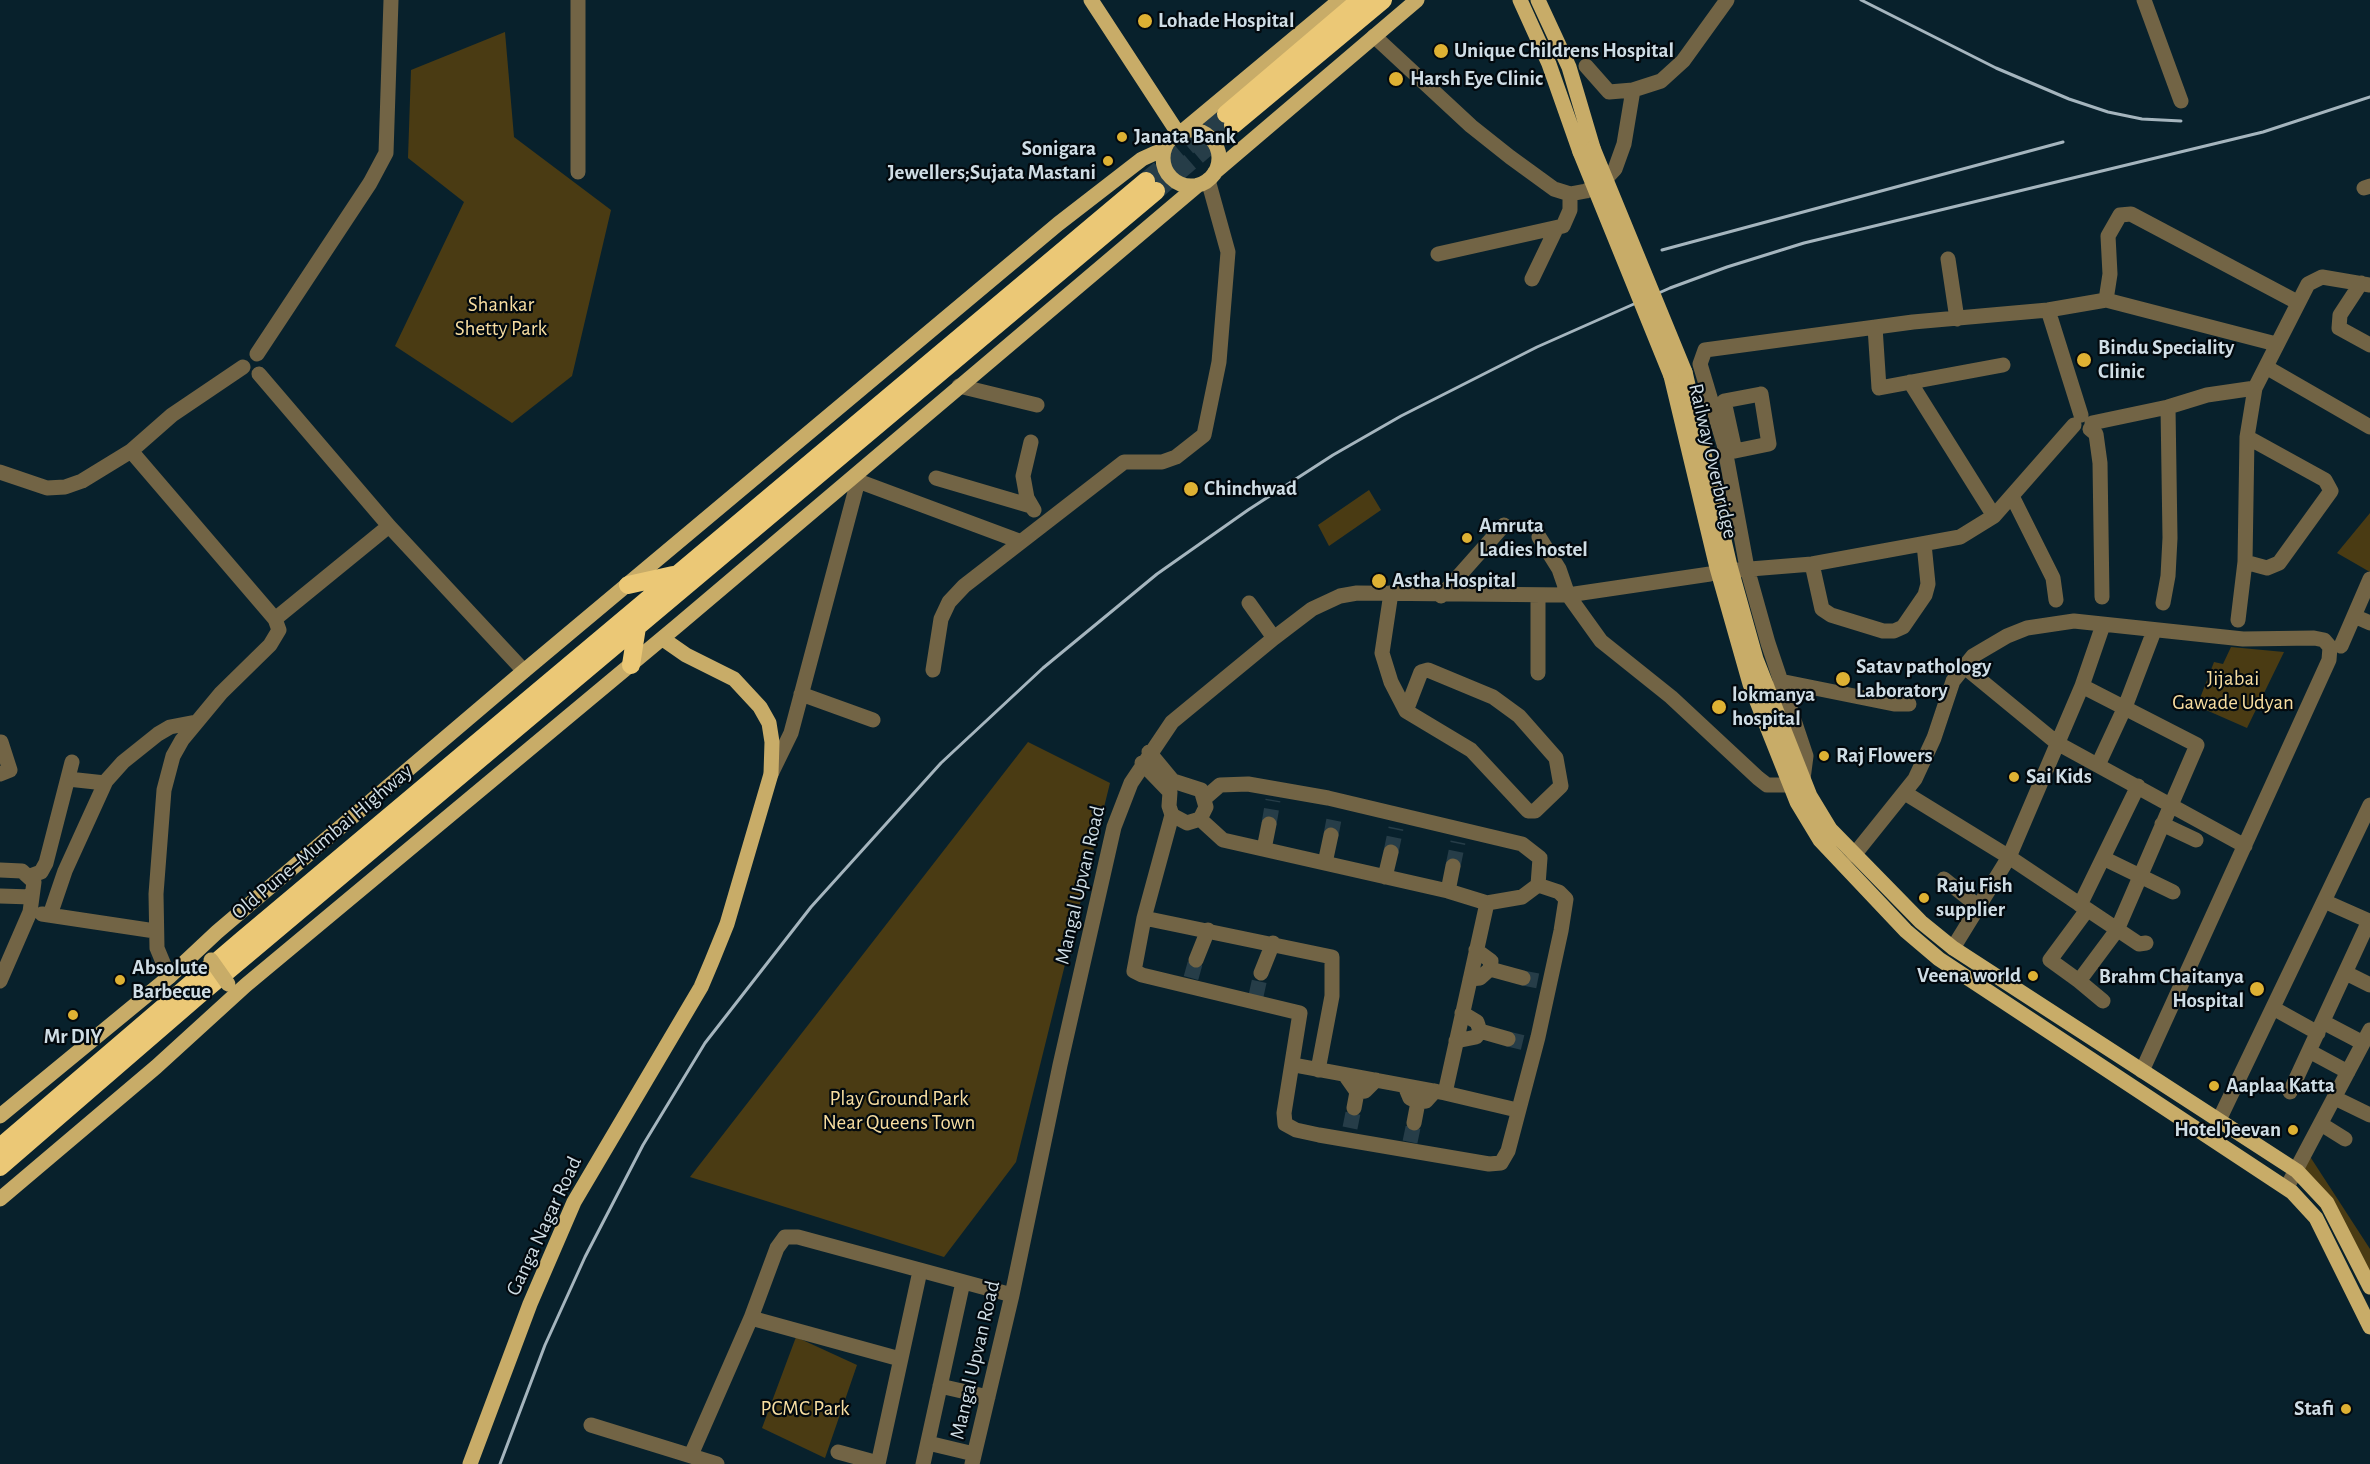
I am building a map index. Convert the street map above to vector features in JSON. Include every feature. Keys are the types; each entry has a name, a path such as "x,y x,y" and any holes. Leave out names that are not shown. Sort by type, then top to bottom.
{"highway":[{"path":"1308,54 1360,0"},
{"path":"1230,119 1308,54 1383,0"},
{"name":"Old Pune–Mumbai Highway","path":"0,1147 676,574 1151,186 637,627 93,1085 0,1167"},
{"path":"628,585 676,574"},
{"path":"631,665 637,627"}],"main road":[{"path":"1091,0 1181,131"},
{"path":"1181,131 1200,131 1213,141 1219,156 1207,179 1187,186 1172,179 1163,165 1164,149 1170,139 1340,0"},
{"path":"0,1199 156,1067 232,990 858,478 959,386 1417,0"},
{"path":"1520,0 1587,150"},
{"path":"1538,0 1569,67 1587,150"},
{"path":"0,1116 169,977 201,947 524,671 1058,224 1142,159 1164,149"},
{"name":"Railway Overbridge","path":"1587,150 1678,374 1743,617 1796,782"},
{"name":"Ganga Nagar Road","path":"470,1464 530,1304 574,1202 701,987 727,924 771,774 772,742 769,723 760,707 734,679 686,655 663,639"},
{"path":"1796,782 1854,855 1921,922 1953,948 2297,1171 2327,1203 2370,1287"},
{"path":"1796,782 1807,821 1820,840 1920,944 2287,1187 2316,1218 2370,1328"},
{"path":"201,947 232,990"}],"street":[{"path":"0,472 37,486 65,487 93,476 131,451 172,415 243,367 246,356 257,354 370,183 386,153 391,0"},
{"path":"578,0 578,172"},
{"path":"1586,66 1609,92 1633,90 1655,84 1683,61 1727,0"},
{"path":"2144,0 2181,101"},
{"path":"1374,36 1471,126 1554,189 1570,194 1587,191 1602,183 1615,169 1624,144 1633,90"},
{"path":"933,670 941,619 949,602 964,586 1046,520 1124,462 1162,462 1176,457 1202,438 1206,430 1219,362 1228,252 1207,179"},
{"path":"1438,254 1556,229 1568,219 1570,194"},
{"path":"2106,300 2110,274 2108,236 2120,215 2131,214 2297,302"},
{"path":"1532,279 1556,229"},
{"path":"1948,258 1957,319"},
{"path":"2238,620 2245,562 2247,437 2255,388 2297,302 2314,279 2338,278 2365,284 2340,315 2339,328 2370,345"},
{"path":"1539,537 1559,569 1568,596 1601,641 1671,697 1758,778 1767,784 1796,782 1806,756 1743,569 1726,432 1700,364 1705,350 1875,327 2048,310 2106,300 2276,344"},
{"path":"2048,310 2084,423 2096,434 2100,463 2102,597"},
{"path":"1875,327 1879,388 2003,365"},
{"path":"243,367 251,375 259,374 265,368 265,362 257,354"},
{"path":"2266,367 2370,427"},
{"path":"259,374 389,526 524,671"},
{"path":"1910,382 1994,516"},
{"path":"959,386 1037,405"},
{"path":"1743,569 1812,564 1960,537 1994,516 2084,423 2168,407 2207,395 2255,388"},
{"path":"2163,603 2170,538 2168,407"},
{"path":"2245,562 2267,568 2279,563 2331,491 2325,480 2247,437"},
{"path":"1031,442 1023,476 1031,506"},
{"path":"131,451 275,619 279,630 276,636 195,722 173,756 164,790 155,931 158,948 169,977"},
{"path":"771,774 791,733 858,478 1019,541"},
{"path":"936,478 1031,506 1046,520"},
{"path":"2012,496 2052,578 2056,600"},
{"path":"1441,596 1504,525"},
{"path":"275,619 389,526"},
{"path":"1812,564 1822,609 1831,615 1883,631 1894,630 1903,627 1925,595 1928,584 1924,544"},
{"name":"Mangal Upvan Road","path":"973,1459 1012,1295 1060,1065 1114,827 1121,803 1146,758 1179,715 1312,609 1340,596 1357,593 1391,593 1441,596 1568,596 1710,574"},
{"path":"2341,646 2370,579"},
{"path":"1391,593 1382,653 1394,689 1406,711 1471,750 1528,811 1535,811 1561,786 1556,758 1519,716 1493,697 1438,672 1428,670 1421,672 1406,711"},
{"path":"1538,596 1538,673"},
{"path":"1249,603 1274,638"},
{"path":"2354,616 2370,623"},
{"path":"1854,855 1915,780 1934,738 1953,681 1973,657 2027,628 2058,621 2262,639 2314,638 2324,640 2330,647 2329,660 2142,1071"},
{"path":"1953,948 2009,857 2082,686 2103,625"},
{"path":"2098,765 2125,707 2154,631"},
{"path":"1967,669 2057,742 2245,846"},
{"path":"1780,681 1894,704 1909,704"},
{"path":"2079,981 2117,930 2197,745 2082,686"},
{"path":"801,694 873,720"},
{"path":"50,915 66,871 105,783 123,762 158,735 170,727 195,722"},
{"path":"0,774 10,770 1,742"},
{"path":"1146,758 1173,781 1193,785 1201,790 1206,807 1200,819"},
{"path":"1146,758 1170,792 1168,806 1172,815 1144,918 1134,971 1190,982 1300,1013 1327,1018"},
{"path":"30,876 41,872 46,863 72,762"},
{"path":"68,779 105,783"},
{"path":"1200,819 1223,840 1448,891 1486,903 1522,897 1538,885 1541,871 1539,858 1522,844 1460,835 1274,794 1248,784 1220,785 1205,798"},
{"path":"2103,1001 2050,960 2084,907 2103,858 2138,786"},
{"path":"1905,793 2009,857 2139,944 2146,943"},
{"path":"2219,1120 2370,805"},
{"path":"1172,815 1187,822 1200,819"},
{"path":"1264,849 1269,824"},
{"path":"2162,824 2196,840"},
{"path":"1325,863 1331,836"},
{"path":"1385,877 1391,852"},
{"path":"2103,858 2173,892"},
{"path":"1448,891 1453,866"},
{"path":"0,870 22,871 34,882 31,905 0,981"},
{"path":"1944,879 1978,907"},
{"path":"1300,1013 1294,1065 1284,1113 1286,1124 1296,1130 1349,1134 1489,1164 1501,1163 1508,1151 1566,899 1559,891 1538,885"},
{"path":"0,896 31,905 50,915 155,931"},
{"path":"2290,1092 2369,921 2324,901"},
{"path":"1405,1086 1410,1098 1418,1102 1426,1101 1440,1092 1456,1041 1486,903"},
{"path":"1144,918 1332,957 1334,978 1318,1070"},
{"path":"1198,953 1202,929"},
{"path":"1263,967 1267,942"},
{"path":"1470,979 1480,978 1490,969 1491,961 1476,950"},
{"path":"1490,969 1523,978"},
{"path":"2346,973 2370,985"},
{"path":"2273,1008 2321,1027 2367,1037 2287,1187"},
{"path":"1462,1012 1477,1022 1480,1031"},
{"path":"1480,1031 1508,1039"},
{"path":"1456,1041 1476,1037 1480,1031"},
{"path":"2309,1051 2348,1072"},
{"path":"1294,1065 1440,1092 1517,1110"},
{"path":"1345,1075 1357,1092 1353,1108"},
{"path":"1357,1092 1365,1090 1376,1080"},
{"path":"2335,1098 2370,1115"},
{"path":"1414,1122 1418,1102"},
{"path":"2321,1124 2345,1139"},
{"path":"692,1455 751,1318 777,1248 785,1237 798,1237 1012,1295"},
{"path":"838,1452 878,1463 920,1270"},
{"path":"923,1464 963,1282"},
{"path":"751,1318 900,1359"},
{"path":"940,1386 988,1397"},
{"path":"591,1425 717,1464"},
{"path":"928,1443 973,1459"}],"green space":[{"name":"Shankar Shetty Park","path":"505,32 514,137 611,210 572,376 512,423 395,346 464,202 408,158 411,70"},
{"path":"1369,490 1381,510 1329,546 1318,525"},
{"path":"2370,513 2370,572 2337,553"},
{"name":"Jijabai Gawade Udyan","path":"2231,647 2284,652 2247,728 2197,706 2214,662 2223,664"},
{"name":"Play Ground Park Near Queens Town","path":"1028,742 1110,783 1016,1162 944,1257 690,1177"},
{"path":"2309,1155 2370,1249 2370,1285 2298,1172"},
{"name":"PCMC Park","path":"796,1337 857,1365 825,1458 762,1428"}],"tunnel":[{"path":"1146,181 1226,114"},
{"path":"1156,191 1233,125"},
{"path":"1269,824 1273,800"},
{"path":"1331,835 1335,814"},
{"path":"1391,852 1396,828"},
{"path":"1453,866 1458,842"},
{"path":"1191,978 1196,960"},
{"path":"1256,996 1261,973"},
{"path":"1523,978 1543,982"},
{"path":"1508,1039 1529,1044"},
{"path":"1350,1128 1354,1108"},
{"path":"1410,1142 1414,1123"}],"railway":[{"path":"1861,0 1996,68 2069,99 2108,112 2142,119 2181,121"},
{"path":"500,1464 545,1345 585,1257 643,1145 705,1043 811,907 941,763 1043,668 1157,574 1248,510 1333,455 1401,416 1537,347 1670,288 1804,243 2263,132 2370,97"},
{"path":"1662,250 2063,142"}],"place":[{"name":"Lohade Hospital","path":"1145,21"},
{"name":"Unique Childrens Hospital","path":"1441,51"},
{"name":"Harsh Eye Clinic","path":"1396,79"},
{"name":"Janata Bank","path":"1122,137"},
{"name":"Sonigara Jewellers;Sujata Mastani","path":"1108,161"},
{"name":"Bindu Speciality Clinic","path":"2084,360"},
{"name":"Chinchwad","path":"1191,489"},
{"name":"Amruta Ladies hostel","path":"1467,538"},
{"name":"Astha Hospital","path":"1379,581"},
{"name":"Satav pathology Laboratory","path":"1843,679"},
{"name":"lokmanya hospital","path":"1719,707"},
{"name":"Raj Flowers","path":"1824,756"},
{"name":"Sai Kids","path":"2014,777"},
{"name":"Raju Fish supplier","path":"1924,898"},
{"name":"Veena world","path":"2033,976"},
{"name":"Absolute Barbecue","path":"120,980"},
{"name":"Brahm Chaitanya Hospital","path":"2257,989"},
{"name":"Mr DIY","path":"73,1015"},
{"name":"Aaplaa Katta","path":"2214,1086"},
{"name":"Hotel Jeevan","path":"2293,1130"},
{"name":"Stafi","path":"2346,1409"}]}
